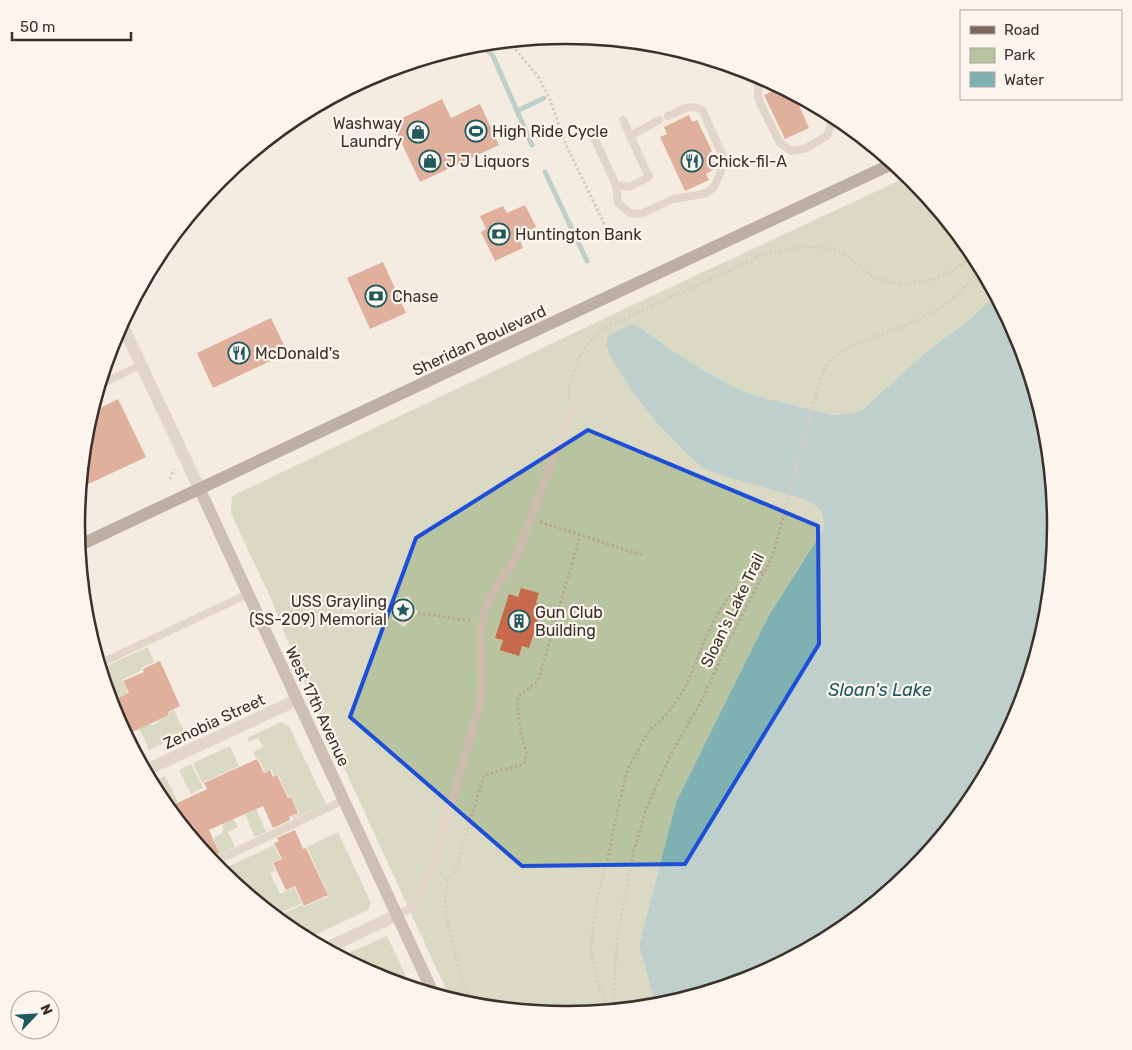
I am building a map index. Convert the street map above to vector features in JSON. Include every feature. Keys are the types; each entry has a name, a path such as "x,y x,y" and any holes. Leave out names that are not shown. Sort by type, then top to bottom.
{"main road":[{"name":"Sheridan Boulevard","path":"86,543 887,166"}],"street":[{"name":"West 17th Avenue","path":"125,331 431,987"},
{"name":"Zenobia Street","path":"150,768 297,700"},
{"path":"332,946 397,915"}],"lane":[{"path":"759,84 758,96 761,106 780,144 791,151 804,149 827,136 832,124"},
{"path":"592,134 616,185 618,203 630,214 640,214 673,198 707,193 714,187 722,169 723,156 702,110 690,106 668,116"},
{"path":"616,185 629,186 649,177 623,120"},
{"path":"630,136 660,120"},
{"path":"107,381 141,365"},
{"path":"397,915 411,908 416,901 432,865 481,700 481,639 485,610 491,596 517,555 571,410"},
{"path":"104,661 248,594"},
{"path":"220,858 344,800"}],"path":[{"path":"513,47 539,78 550,97 566,145 614,244"},
{"path":"571,410 568,391 577,363 587,344 601,330 762,256 802,247 828,248 846,255 872,276 900,284 927,281 943,276 968,261"},
{"name":"Sloan's Lake Trail","path":"615,1003 617,939 634,850 646,809 671,754 701,702 728,643 774,555 823,373 835,356 852,346 903,327 933,312 955,296 976,274"},
{"path":"170,479 174,469"},
{"path":"530,519 642,555"},
{"path":"468,996 452,942 445,905 447,881 456,868 484,775 524,764 527,753 521,734 517,702 519,695 537,682 540,675 580,535"},
{"path":"606,1004 599,986 592,957 593,924 628,768 649,731 671,708 687,684 705,639 728,598 740,586 766,569"},
{"path":"418,614 482,623"},
{"path":"432,865 447,881"}],"highlighted area":[{"path":"588,430 818,526 819,644 685,864 522,866 350,717 416,538"}],"green space":[{"path":"901,180 948,232 991,300 966,323 922,356 862,409 853,413 833,415 761,397 736,388 706,372 638,326 636,397 655,421 682,449 813,503 821,512 823,530 769,615 676,802 639,945 654,998 597,1005 566,1006 503,1002 447,991 298,668 272,601 231,513 232,496"},
{"path":"148,647 154,662 122,680 142,724 153,725 170,715 169,712 174,710 185,733 149,750 134,717 117,698 106,666"},
{"path":"281,722 289,726 326,804 293,819 292,817 299,813 291,796 288,797 278,774 274,776 271,769 265,772 258,758 256,758 253,752 263,747 258,738 249,742 247,738"},
{"path":"230,746 239,766 202,783 193,763"},
{"path":"191,764 203,788 191,794 179,770"},
{"path":"165,776 180,806 177,808 172,797 170,798 158,779"},
{"path":"256,809 266,832 255,837 245,814"},
{"path":"234,819 238,827 228,832 235,847 217,855 209,848 211,847 209,843 215,840 214,837 223,833 222,825"},
{"path":"338,832 371,903 368,910 314,935 283,914 329,896 307,847"},
{"path":"274,845 281,859 272,863 275,871 270,873 280,894 294,887 302,903 281,913 249,887 228,867"},
{"path":"387,936 408,980 382,970 347,954"}],"shaded area":[{"name":"USS Grayling (SS-209) Memorial","path":"409,596 418,613 404,627 392,619 396,599"}],"water":[{"name":"Sloan's Lake","path":"991,299 1011,341 1031,400 1043,462 1047,525 1043,588 1031,650 1022,680 998,738 983,766 948,818 906,865 859,907 807,942 750,970 691,990 654,998 639,945 676,802 769,615 823,530 823,518 822,513 816,506 801,498 727,477 703,468 655,421 636,397 613,361 606,345 608,336 631,325 638,326 706,372 736,388 761,397 833,415 845,414 860,411 864,408 923,355"}],"building":[{"path":"773,91 798,103 809,128 785,139 764,95"},
{"path":"442,99 451,118 480,104 499,145 420,182 392,123"},
{"name":"Chick-fil-A","path":"689,115 692,122 697,120 712,151 709,153 716,168 706,174 709,180 685,191 660,137 667,134 664,127"},
{"name":"Huntington Bank","path":"525,205 536,227 518,236 523,248 495,261 481,232 486,229 480,216 503,206 507,213"},
{"name":"Chase","path":"383,262 406,313 370,329 347,278"},
{"name":"McDonald's","path":"271,318 286,349 279,352 281,356 213,388 197,353"},
{"path":"118,399 146,457 87,485 89,462 99,408"},
{"name":"Gun Club Building","path":"521,588 539,593 536,603 543,605 529,648 522,646 519,656 500,650 503,640 495,638 509,594 518,597"},
{"path":"160,661 180,706 168,712 169,715 132,732 117,699 129,693 123,681 144,672 143,669"},
{"path":"257,759 264,773 270,770 273,777 277,775 288,798 291,797 298,813 289,817 290,820 273,828 263,806 209,830 219,853 216,855 175,804 207,789 204,783"},
{"path":"295,830 303,849 306,848 328,895 304,906 295,886 286,890 273,863 282,859 274,843 279,841 277,838"}],"waterway":[{"path":"488,50 493,56 532,145"},
{"path":"517,111 544,98"},
{"path":"545,172 587,261"}],"place":[{"name":"High Ride Cycle","path":"476,131"},
{"name":"Washway Laundry","path":"418,132"},
{"name":"J J Liquors","path":"430,161"},
{"name":"Chick-fil-A","path":"692,161"},
{"name":"Huntington Bank","path":"499,234"},
{"name":"Chase","path":"376,296"},
{"name":"McDonald's","path":"239,353"},
{"name":"USS Grayling (SS-209) Memorial","path":"403,610"},
{"name":"Gun Club Building","path":"519,621"}]}
